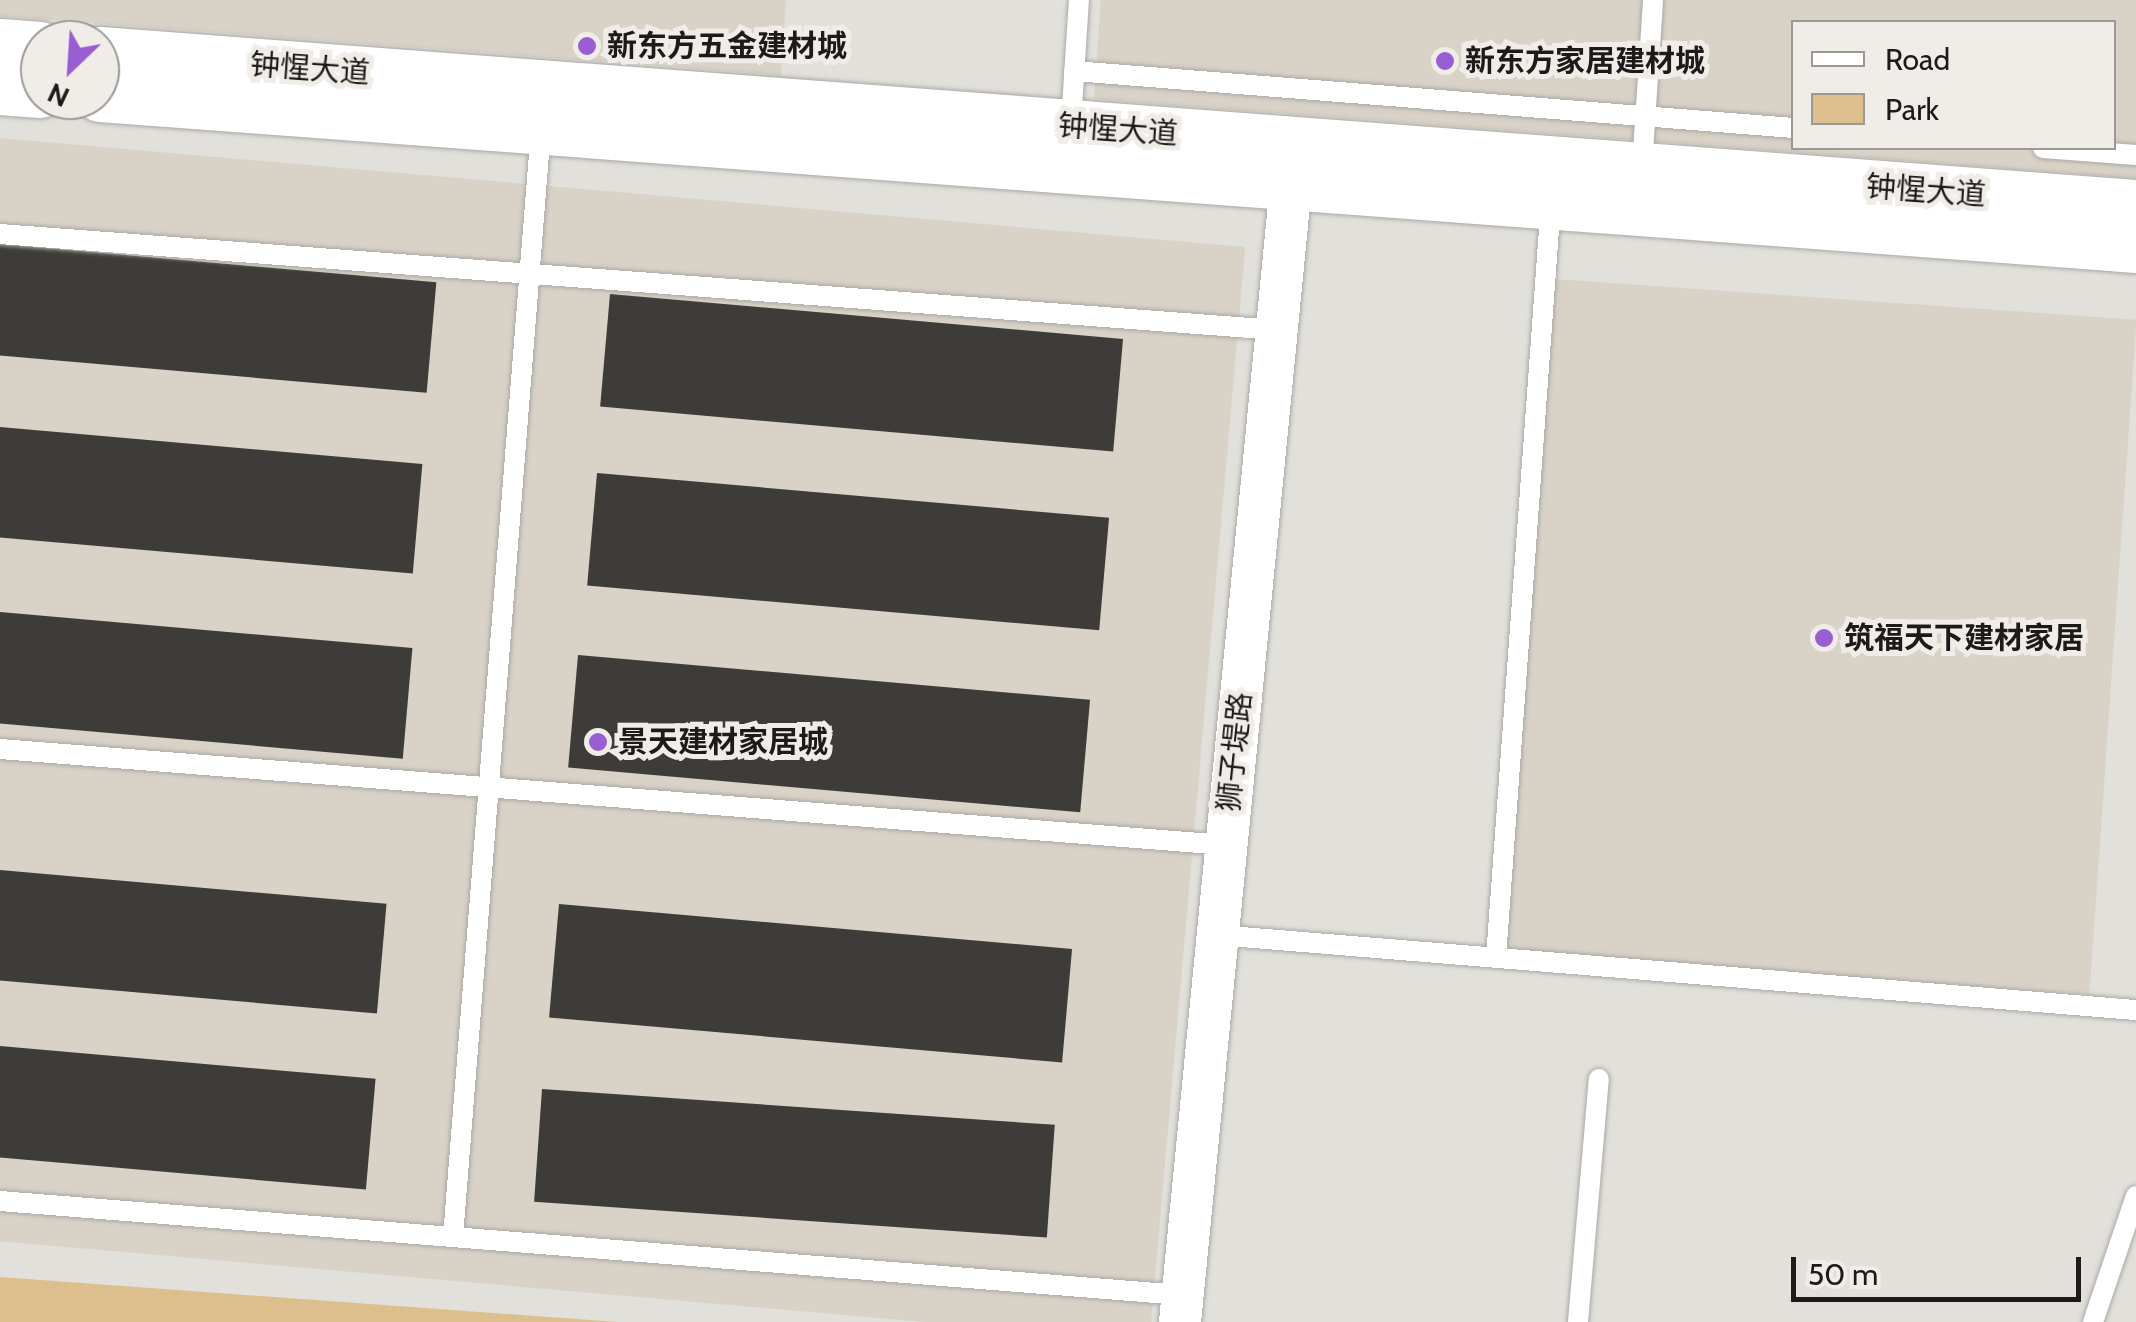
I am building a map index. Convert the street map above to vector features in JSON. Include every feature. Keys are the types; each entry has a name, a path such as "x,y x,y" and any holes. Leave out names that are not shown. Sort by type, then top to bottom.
{"main road":[{"name":"钟惺大道","path":"120,56 2136,207"},
{"name":"钟惺大道","path":"120,95 2136,246"}],"street":[{"name":"狮子堤路","path":"1181,1308 1291,182"}],"lane":[{"path":"1071,127 1079,0"},
{"path":"1642,170 1653,0"},
{"path":"1074,71 1791,128"},
{"path":"453,1237 542,127"},
{"path":"2070,150 2136,155"},
{"path":"1496,958 1551,202"},
{"path":"0,234 1276,330"},
{"path":"0,749 1226,845"},
{"path":"1217,935 2136,1010"},
{"path":"1578,1322 1599,1080"},
{"path":"2093,1322 2136,1196"},
{"path":"0,1201 453,1237 1181,1308"}],"shaded area":[{"name":"新东方五金建材城","path":"0,0 786,0 781,75 120,25 120,20 0,16"},
{"name":"新东方家居建材城","path":"1101,0 2136,0 2136,178 1094,99"},
{"name":"景天建材家居城","path":"0,138 1245,247 1151,1322 924,1322 0,1241"},
{"name":"筑福天下建材家居","path":"1539,278 2136,320 2089,994 1492,952"}],"green space":[{"path":"0,1277 618,1322 0,1322"}],"building":[{"path":"0,244 436,282 427,393 0,355"},
{"path":"610,294 1123,339 1113,451 600,407"},
{"path":"0,427 422,464 413,574 0,537"},
{"path":"597,473 1109,518 1099,630 587,586"},
{"path":"0,612 412,648 403,759 0,723"},
{"path":"578,655 1090,700 1080,812 568,768"},
{"path":"0,870 387,904 377,1013 0,980"},
{"path":"559,904 1072,949 1062,1062 549,1018"},
{"path":"0,1046 376,1079 366,1189 0,1157"},
{"path":"542,1089 1055,1125 1047,1238 534,1202"}],"place":[{"name":"新东方五金建材城","path":"587,46"},
{"name":"新东方家居建材城","path":"1445,61"},
{"name":"筑福天下建材家居","path":"1824,638"},
{"name":"景天建材家居城","path":"598,742"}]}
